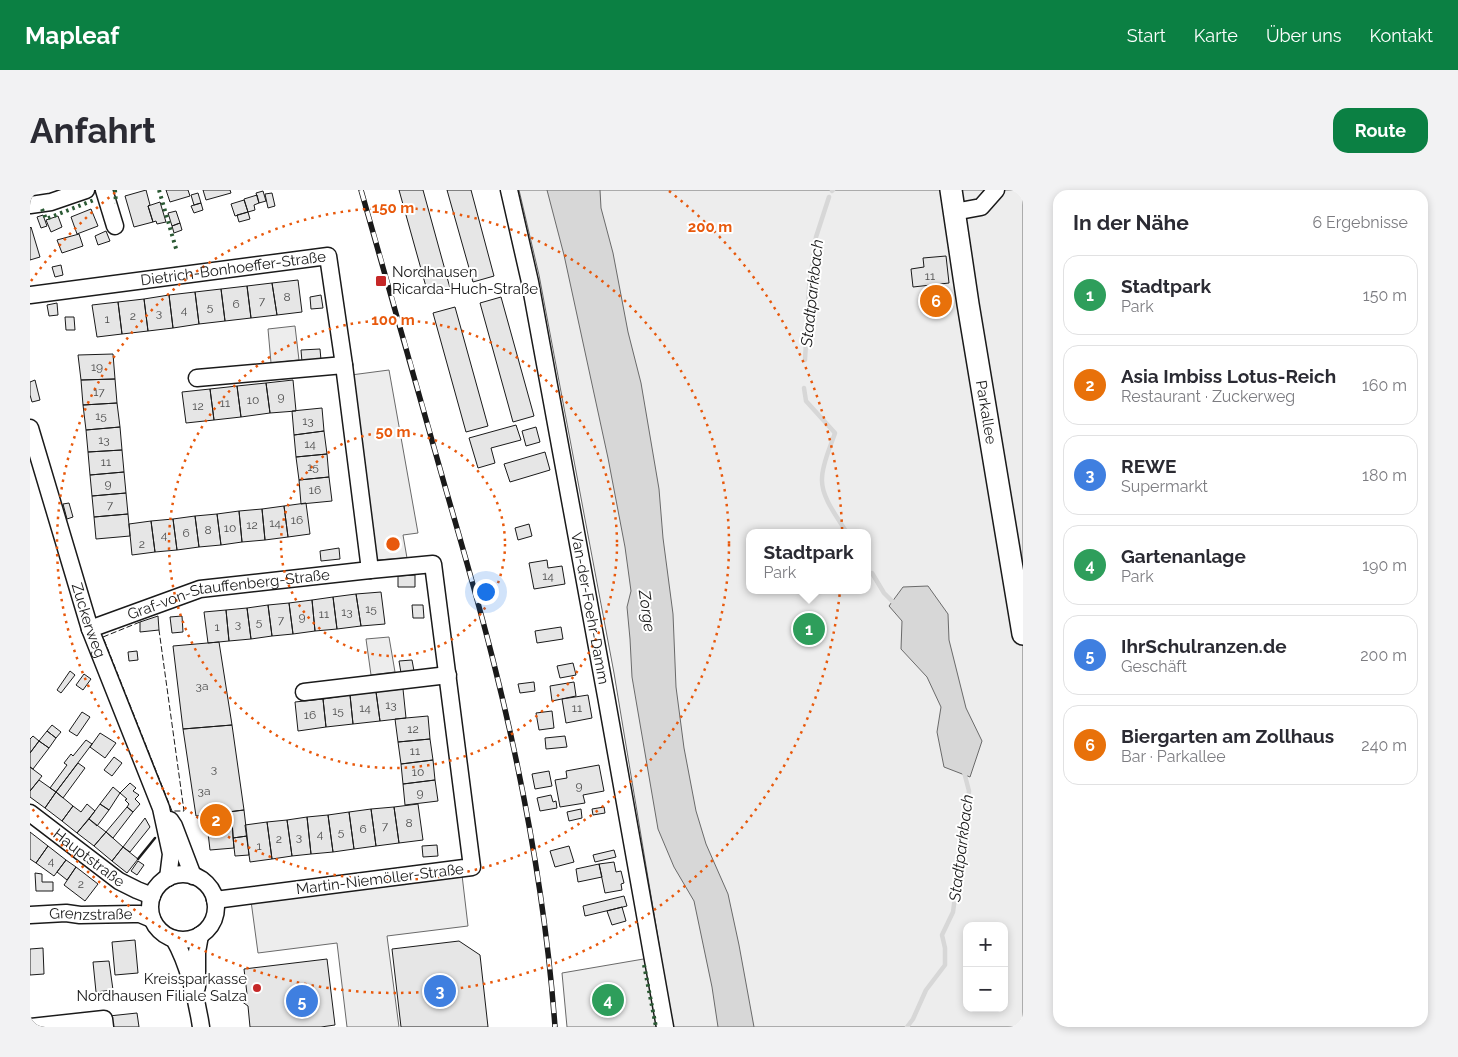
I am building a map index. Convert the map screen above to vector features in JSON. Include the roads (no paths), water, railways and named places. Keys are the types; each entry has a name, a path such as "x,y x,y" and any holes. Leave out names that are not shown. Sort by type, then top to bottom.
{"main road":[{"name":"Parkallee","path":"951,190 1023,634"}],"street":[{"path":"30,205 51,202 86,190"},
{"path":"104,190 115,226"},
{"name":"Van-der-Foehr-Damm","path":"509,190 533,302 665,1027"},
{"path":"954,212 981,207 996,190"},
{"name":"Dietrich-Bonhoeffer-Straße","path":"30,294 328,256 344,364 370,570"},
{"path":"197,378 344,364"},
{"name":"Zuckerweg","path":"30,428 90,628 161,808 171,854 168,878"},
{"name":"Martin-Niemöller-Straße","path":"215,900 472,867 433,564 370,570"},
{"name":"Graf-von-Stauffenberg-Straße","path":"90,628 200,589 370,570"},
{"path":"304,692 448,675"},
{"name":"Zuckerweg","path":"161,808 174,826 192,876"},
{"name":"Hauptstraße","path":"30,813 119,881 152,896"},
{"path":"187,874 197,877 213,892 215,900 216,914 212,924 196,938 185,941 174,940 164,935 156,927 152,919 150,906 152,896 158,886 168,878 176,875 187,874"},
{"name":"Grenzstraße","path":"30,915 66,913 80,915 140,914 152,919"},
{"path":"197,1004 197,952 200,936"},
{"path":"174,940 180,949 197,1004 201,1027"},
{"path":"30,1027 104,1018 105,1027"}],"water":[{"name":"Zorge","path":"547,190 600,190 601,208 613,253 628,332 641,383 659,489 673,614 676,687 684,748 696,811 706,844 728,894 754,1027 718,1027 712,987 694,901 674,867 658,829 632,677 627,607 631,591 625,547 608,458 564,255"},
{"path":"928,586 948,614 949,640 966,708 982,741 970,777 944,767 937,732 941,707 927,677 901,649 902,621 889,606 903,587"}],"waterway":[{"name":"Stadtparkbach","path":"805,360 809,288 816,237 829,197"},
{"name":"Stadtparkbach","path":"804,388 806,401 835,433 823,468 822,486 831,507 845,529"},
{"name":"Stadtparkbach","path":"872,573 884,593 896,605"},
{"name":"Stadtparkbach","path":"907,1027 913,1019 926,990 945,965 945,948 942,935 953,912 969,791 964,772"}],"railway":[{"path":"361,190 470,573 514,748 532,840 546,933 555,1027"}],"place":[{"name":"Nordhausen Ricarda-Huch-Straße","path":"381,281"},
{"name":"Biergarten am Zollhaus","path":"936,301"},
{"name":"Stadtpark","path":"809,629"},
{"name":"Asia Imbiss Lotus-Reich","path":"216,820"},
{"name":"Kreissparkasse Nordhausen Filiale Salza","path":"257,988"},
{"name":"REWE","path":"440,991"},
{"name":"Gartenanlage","path":"608,1000"},
{"name":"IhrSchulranzen.de","path":"302,1001"}]}
